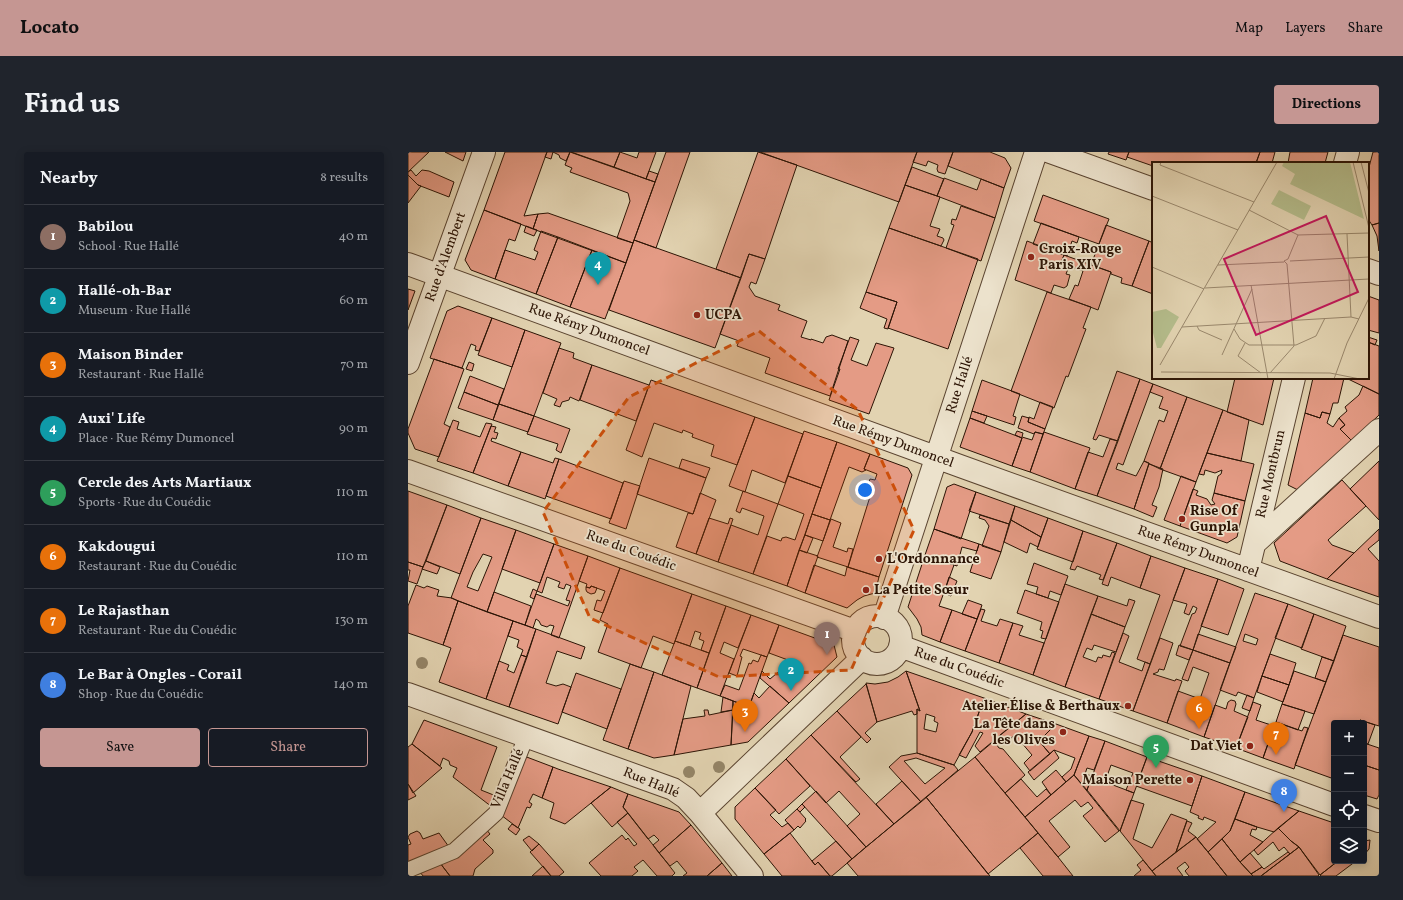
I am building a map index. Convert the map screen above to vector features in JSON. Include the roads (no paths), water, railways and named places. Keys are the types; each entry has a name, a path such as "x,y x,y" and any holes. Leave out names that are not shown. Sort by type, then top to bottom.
{"street":[{"name":"Rue d'Alembert","path":"408,363 484,152"},
{"name":"Rue Hallé","path":"884,618 1036,152"},
{"path":"1050,152 1152,189"},
{"path":"1345,162 1348,152"},
{"name":"Rue Rémy Dumoncel","path":"408,264 936,458 1379,617"},
{"path":"1369,270 1379,274"},
{"name":"Rue Montbrun","path":"1248,570 1294,379"},
{"path":"1255,543 1379,430"},
{"name":"Rue du Couédic","path":"408,471 855,630"},
{"path":"879,616 884,618 892,621 899,632 900,646 897,653 891,659 884,663 872,663 856,653 853,646 855,630 858,624 864,619 879,616"},
{"name":"Rue du Couédic","path":"900,646 1331,804"},
{"path":"700,813 862,658"},
{"name":"Rue Hallé","path":"408,694 673,789 686,798 700,813 752,876"},
{"path":"1367,817 1379,821"}],"lane":[{"name":"Villa Hallé","path":"408,870 454,851 496,813 526,737"}],"place":[{"name":"Croix-Rouge Paris XIV","path":"1031,257"},
{"name":"Auxi' Life","path":"598,285"},
{"name":"UCPA","path":"697,315"},
{"name":"Rise Of Gunpla","path":"1182,519"},
{"name":"L'Ordonnance","path":"879,559"},
{"name":"La Petite Sœur","path":"866,590"},
{"name":"Babilou","path":"827,655"},
{"name":"Hallé-oh-Bar","path":"791,691"},
{"name":"Atelier Élise & Berthaux","path":"1128,706"},
{"name":"Kakdougui","path":"1199,729"},
{"name":"Maison Binder","path":"745,732"},
{"name":"La Tête dans les Olives","path":"1063,732"},
{"name":"Dat Viet","path":"1250,746"},
{"name":"Le Rajasthan","path":"1276,755"},
{"name":"Cercle des Arts Martiaux","path":"1156,768"},
{"name":"Maison Perette","path":"1190,780"},
{"name":"Le Bar à Ongles - Corail","path":"1284,812"}]}
